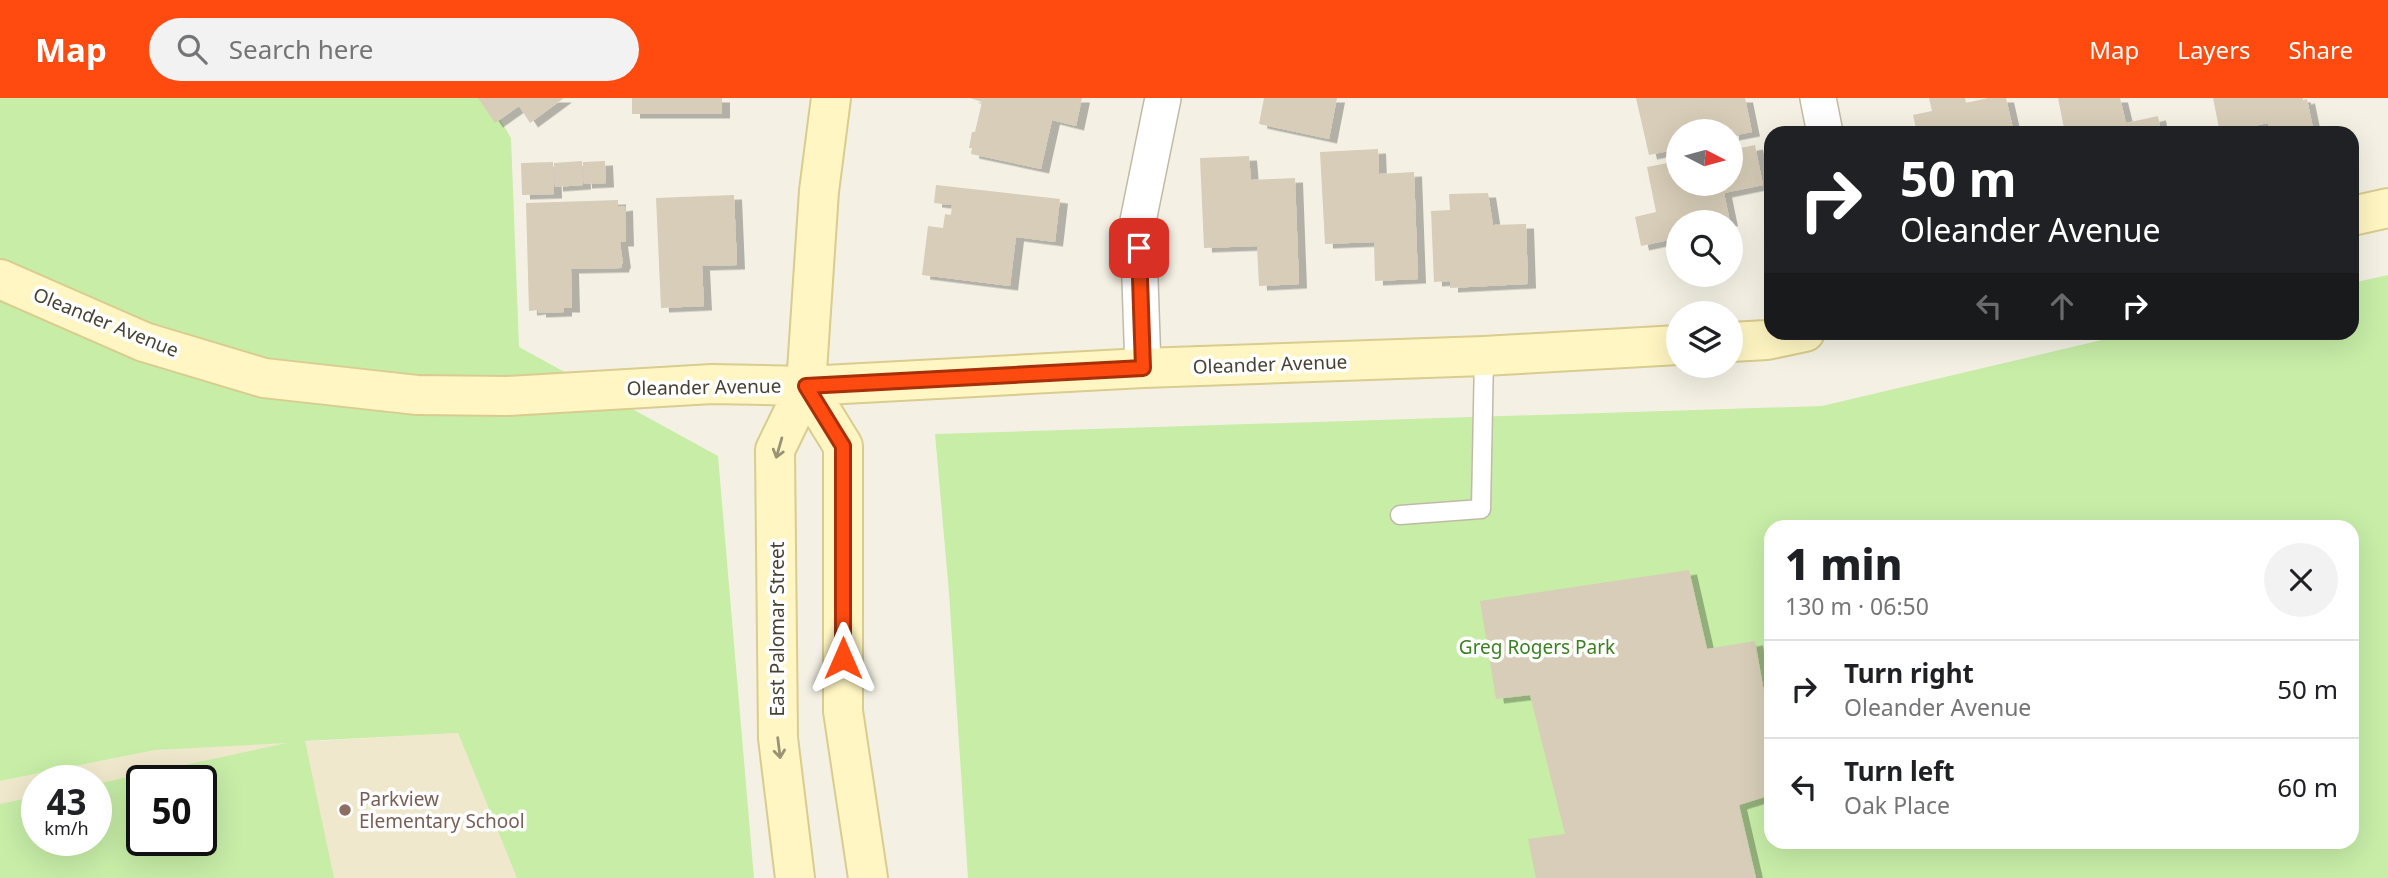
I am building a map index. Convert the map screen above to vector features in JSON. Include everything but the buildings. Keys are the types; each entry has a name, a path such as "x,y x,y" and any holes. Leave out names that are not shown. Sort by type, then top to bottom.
{"street":[{"name":"East Palomar Street","path":"795,878 778,738 775,450 806,386 819,191 831,98"},
{"path":"1143,368 1138,221 1163,98"},
{"path":"1818,98 1824,126"},
{"path":"2359,214 2388,208"},
{"name":"Oleander Avenue","path":"0,279 144,342 264,377 417,395 507,396 712,384 806,386 1143,368 1485,356 1666,346"},
{"path":"1743,341 1767,340"},
{"path":"806,386 843,446 843,711 868,878"}],"lane":[{"path":"1400,515 1481,509 1485,356"}],"shaded area":[{"name":"Parkview Elementary School","path":"458,733 517,878 0,878 0,781 21,777 21,856 112,856 112,765 80,765 155,750"}],"green space":[{"path":"0,98 487,98 511,138 519,347 718,456 754,878 517,878 458,733 305,741 334,878 0,878 0,804 21,799 21,856 112,856 112,781 126,778 126,856 217,856 217,765 185,765 287,743 155,750 80,765 21,765 21,777 0,781"},
{"name":"Greg Rogers Park","path":"2388,275 2388,878 968,878 949,593 935,434 1822,406 2101,340 2359,340 2359,281"}],"place":[{"name":"Parkview Elementary School","path":"345,810"}],"route":[{"path":"843,658 843,446 806,386 1143,368 1139,248"}]}
